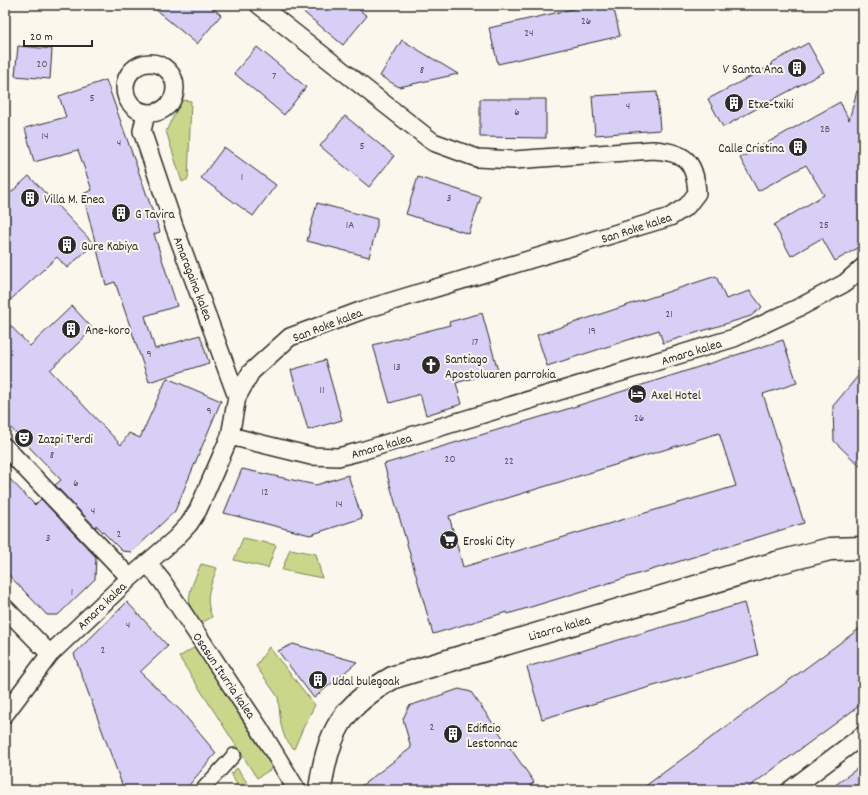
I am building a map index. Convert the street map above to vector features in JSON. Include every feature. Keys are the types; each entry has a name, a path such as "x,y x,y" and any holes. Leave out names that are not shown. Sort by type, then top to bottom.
{"street":[{"name":"San Roke kalea","path":"237,397 251,372 290,337 363,310 670,217 687,206 697,193 696,174 687,159 667,151 653,150 514,160 477,158 448,149 433,142 259,5"},
{"name":"Amaragaina kalea","path":"146,113 142,131 174,226 237,397"},
{"name":"Amara kalea","path":"5,714 50,654 130,578 175,539 198,510 230,436 311,456 338,457 358,452 734,338 802,306 845,283 863,267"},
{"path":"230,436 237,397"},
{"path":"5,447 130,578"},
{"name":"Lizarra kalea","path":"320,790 323,768 330,743 342,719 356,703 374,688 394,677 776,563 830,549 863,548"},
{"name":"Osasun Iturria kalea","path":"147,563 162,581 250,712 297,790"},
{"path":"5,608 50,654"},
{"path":"790,790 863,735"},
{"path":"202,790 234,755"}],"green space":[{"path":"182,100 191,101 188,179 182,182 166,131"},
{"path":"243,538 276,545 268,568 234,560"},
{"path":"290,549 316,554 322,578 282,570"},
{"path":"201,564 217,568 210,587 208,598 208,604 212,617 198,625 193,616 189,601 191,588"},
{"path":"195,647 273,768 257,778 179,657"},
{"path":"269,647 315,705 294,749 285,738 281,725 278,697 256,666"},
{"path":"237,768 252,790 240,790 231,774"}],"building":[{"path":"150,5 209,5 221,15 197,44"},
{"path":"295,5 353,5 367,16 343,45"},
{"path":"590,5 613,5 620,36 498,64 489,28"},
{"path":"402,40 458,74 399,87 380,76"},
{"path":"808,43 824,72 723,127 708,99 772,65 771,63"},
{"path":"18,46 52,49 50,79 15,76"},
{"path":"257,47 306,87 284,115 234,73"},
{"name":"G Tavira","path":"106,80 160,232 154,234 177,306 145,316 155,349 200,335 209,363 149,382 115,282 106,285 83,194 92,190 78,150 34,162 25,128 66,117 59,96"},
{"path":"857,91 863,91 863,245 835,261 822,238 791,256 774,225 824,195 806,165 758,191 740,158 840,102 849,120"},
{"path":"657,92 660,130 595,135 592,96"},
{"path":"480,99 546,99 546,138 480,137"},
{"path":"345,116 394,156 369,187 320,146"},
{"path":"224,147 276,185 253,216 201,178"},
{"path":"29,176 94,244 67,268 57,257 5,305 5,198"},
{"path":"418,177 481,197 469,234 406,214"},
{"path":"317,203 377,219 377,226 369,257 307,241"},
{"path":"716,276 726,299 750,291 762,307 751,316 663,343 659,330 547,366 537,335"},
{"path":"72,306 93,329 50,370 121,445 129,433 140,438 167,378 221,401 175,511 132,552 122,551 96,525 96,528 55,485 61,480 5,422 5,320 30,346"},
{"path":"482,313 498,371 456,383 462,404 426,415 420,394 390,403 373,345 450,325 449,322"},
{"path":"783,340 797,383 763,394 804,523 508,614 507,612 433,634 384,464 564,410","holes":["719,433 736,486 463,567 449,516"]},
{"path":"325,360 342,420 308,430 291,370"},
{"path":"863,370 863,469 834,441 833,406"},
{"path":"242,469 316,485 348,475 362,518 310,535 224,513"},
{"path":"5,474 35,505 41,499 96,557 95,579 58,615 47,615 5,571"},
{"path":"127,602 168,646 140,672 181,711 216,753 185,790 124,790 74,654"},
{"path":"744,603 758,655 542,719 527,667"},
{"path":"863,626 863,703 745,790 640,790"},
{"name":"Udal bulegoak","path":"293,644 357,662 314,698 278,651"},
{"name":"Edificio Lestonnac","path":"459,689 471,692 534,782 525,790 356,790 411,748 403,719 409,706"},
{"path":"863,764 863,790 829,790"}],"place":[{"name":"V Santa Ana","path":"797,68"},
{"name":"Etxe-txiki","path":"734,103"},
{"name":"Calle Cristina","path":"798,147"},
{"name":"Villa M. Enea","path":"30,198"},
{"name":"G Tavira","path":"121,213"},
{"name":"Gure Kabiya","path":"67,245"},
{"name":"Ane-koro","path":"71,329"},
{"name":"Santiago Apostoluaren parrokia","path":"431,365"},
{"name":"Axel Hotel","path":"637,394"},
{"name":"Zazpi T'erdi","path":"24,438"},
{"name":"Eroski City","path":"449,540"},
{"name":"Udal bulegoak","path":"318,680"},
{"name":"Edificio Lestonnac","path":"453,734"}]}
